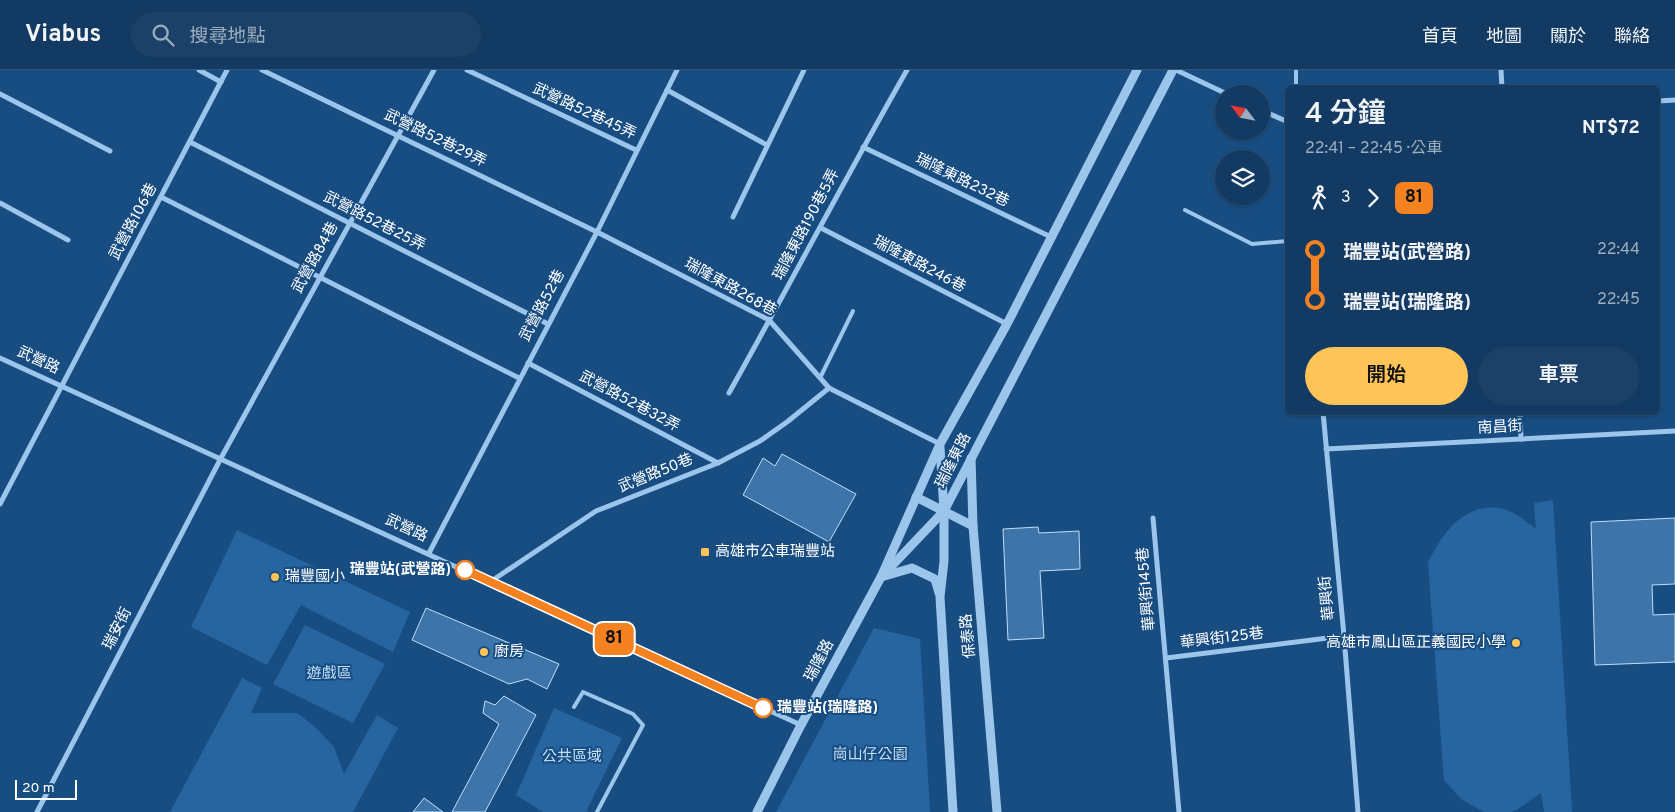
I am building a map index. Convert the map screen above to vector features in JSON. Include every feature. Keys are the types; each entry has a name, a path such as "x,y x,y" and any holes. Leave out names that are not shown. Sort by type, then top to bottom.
{"street":[{"path":"199,70 221,82"},
{"name":"武營路106巷","path":"0,504 227,70"},
{"name":"武營路52巷29弄","path":"262,70 597,232"},
{"name":"武營路84巷","path":"220,458 434,70"},
{"name":"武營路52巷45弄","path":"468,70 636,150"},
{"name":"武營路52巷","path":"429,553 597,232 677,70"},
{"path":"733,217 804,70"},
{"name":"瑞隆東路190巷5弄","path":"729,393 907,70"},
{"name":"瑞隆東路","path":"944,511 940,444 1006,324 1137,70"},
{"path":"1174,70 1215,89"},
{"name":"瑞隆東路","path":"944,511 1174,70"},
{"path":"1501,70 1502,85"},
{"path":"667,90 767,146"},
{"path":"0,94 110,152"},
{"path":"1660,101 1675,100"},
{"path":"1270,114 1285,121"},
{"name":"武營路52巷25弄","path":"190,142 548,324"},
{"name":"瑞隆東路232巷","path":"863,147 1051,237"},
{"path":"161,197 520,378"},
{"path":"0,203 68,240"},
{"name":"瑞隆東路246巷","path":"821,228 1006,324"},
{"name":"瑞隆東路268巷","path":"597,232 769,320 829,388 940,444"},
{"name":"武營路","path":"0,358 429,553 801,726"},
{"name":"武營路52巷32弄","path":"528,362 718,463"},
{"name":"武營路50巷","path":"490,582 596,511 718,463 760,441 829,388"},
{"name":"華興街","path":"1323,415 1358,812"},
{"path":"1520,415 1521,439"},
{"name":"南昌街","path":"1326,449 1675,431"},
{"name":"瑞隆路","path":"757,812 881,577 940,444"},
{"name":"保泰路","path":"972,457 973,526 997,812"},
{"name":"瑞安街","path":"37,812 220,458"},
{"path":"916,497 973,526"},
{"name":"保泰路","path":"944,511 944,561 940,597 953,812"},
{"name":"瑞隆路","path":"881,577 944,511"},
{"name":"華興街145巷","path":"1153,518 1166,658"},
{"path":"881,577 912,568 934,579 940,597"},
{"name":"華興街125巷","path":"1180,812 1166,658 1344,636"}],"lane":[{"path":"1296,70 1296,85"},
{"path":"1185,210 1252,244 1285,241"},
{"path":"820,378 853,311"},
{"path":"574,707 583,692 633,714 643,725 597,812"}],"green space":[{"path":"1553,500 1572,812 1544,812 1541,793 1511,812 1484,812 1461,799 1444,780 1428,563 1440,541 1456,522 1466,514 1490,508 1508,510 1536,529 1534,503"},
{"path":"237,530 410,612 393,652 301,605 267,665 191,627"},
{"name":"遊戲區","path":"305,625 385,664 353,723 273,684"},
{"name":"崗山仔公園","path":"874,628 920,639 930,812 776,812"},
{"path":"242,678 262,688 251,713 297,713 314,726 334,747 344,774 377,715 398,728 353,812 170,812"},
{"name":"公共區域","path":"554,708 622,738 586,812 543,812 516,795"}],"building":[{"path":"782,454 856,494 829,542 743,495 763,458 775,466"},
{"path":"1675,518 1675,584 1652,585 1653,615 1675,614 1675,662 1595,665 1591,522"},
{"path":"1038,527 1039,533 1079,531 1080,569 1040,571 1044,638 1008,640 1003,529"},
{"name":"廚房","path":"426,608 559,664 547,689 527,679 509,684 412,640"},
{"path":"504,696 536,715 485,812 452,812 499,724 483,713 485,701 495,705"},
{"path":"424,798 443,812 413,812"}],"bus line":[{"name":"81","path":"465,570 763,708"}],"place":[{"name":"高雄市公車瑞豐站","path":"705,552"},
{"name":"瑞豐站(武營路)","path":"465,570"},
{"name":"瑞豐國小","path":"275,577"},
{"name":"高雄市鳳山區正義國民小學","path":"1516,643"},
{"name":"廚房","path":"484,652"},
{"name":"瑞豐站(瑞隆路)","path":"763,708"}]}
